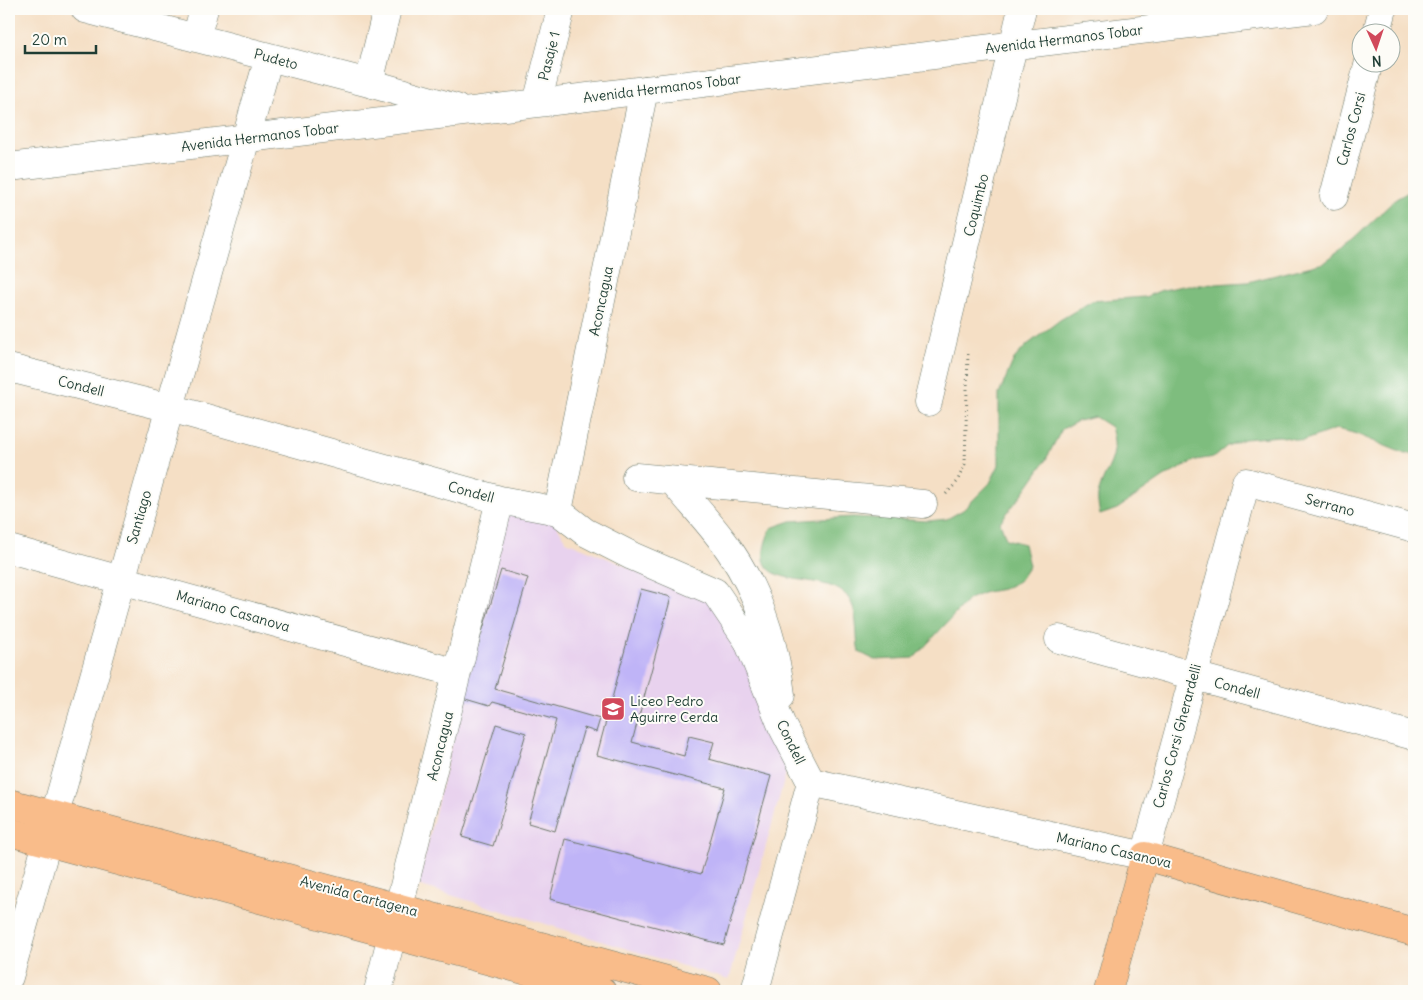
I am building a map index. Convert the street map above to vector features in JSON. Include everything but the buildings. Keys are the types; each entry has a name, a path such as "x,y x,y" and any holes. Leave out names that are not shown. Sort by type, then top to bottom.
{"main road":[{"name":"Avenida Cartagena","path":"9,803 708,991"},
{"name":"Avenida Cartagena","path":"9,832 602,991"},
{"name":"Mariano Casanova","path":"1145,856 1414,932"},
{"name":"Carlos Corsi Gherardelli","path":"1108,991 1145,856"}],"street":[{"name":"Pudeto","path":"85,9 369,83 467,112"},
{"path":"196,38 204,9"},
{"path":"369,83 387,9"},
{"name":"Pasaje 1","path":"537,103 561,9"},
{"name":"Coquimbo","path":"928,402 1022,9"},
{"name":"Avenida Hermanos Tobar","path":"9,168 1314,9"},
{"path":"1380,22 1383,9"},
{"name":"Santiago","path":"9,977 269,57"},
{"name":"Carlos Corsi","path":"1334,196 1366,72"},
{"name":"Aconcagua","path":"558,511 644,90"},
{"name":"Condell","path":"9,368 170,408 500,500 558,511 585,532 632,556 715,592 748,642 782,726 811,782"},
{"path":"636,477 923,504"},
{"path":"674,482 729,550 756,598 766,624 779,674 782,726"},
{"name":"Serrano","path":"1246,482 1414,528"},
{"name":"Carlos Corsi Gherardelli","path":"1145,856 1246,482"},
{"name":"Aconcagua","path":"378,991 401,907 500,500"},
{"name":"Mariano Casanova","path":"9,549 457,673"},
{"name":"Condell","path":"1059,638 1414,736"},
{"path":"755,991 811,782"},
{"name":"Mariano Casanova","path":"811,782 1145,856"}],"path":[{"path":"923,504 933,501 951,490 962,474 965,464 969,349"}],"shaded area":[{"name":"Liceo Pedro Aguirre Cerda","path":"506,512 549,512 566,541 711,602 746,657 789,762 729,980 418,885"}],"green space":[{"path":"1414,189 1414,453 1405,454 1354,433 1336,429 1302,441 1280,436 1244,439 1227,446 1214,457 1196,460 1164,477 1117,509 1100,515 1098,495 1113,455 1114,438 1111,427 1095,417 1078,421 1062,429 1044,463 1000,522 1006,539 1024,544 1029,566 1019,581 1003,589 986,592 969,599 914,658 875,660 859,652 855,615 851,601 847,596 835,588 774,573 766,564 764,550 771,528 791,521 853,517 928,521 947,519 963,510 990,483 999,465 999,394 1014,359 1027,345 1060,320 1092,301 1145,297 1162,290 1183,286 1248,282 1324,263 1341,251 1396,199"}],"place":[{"name":"Liceo Pedro Aguirre Cerda","path":"613,709"}]}
